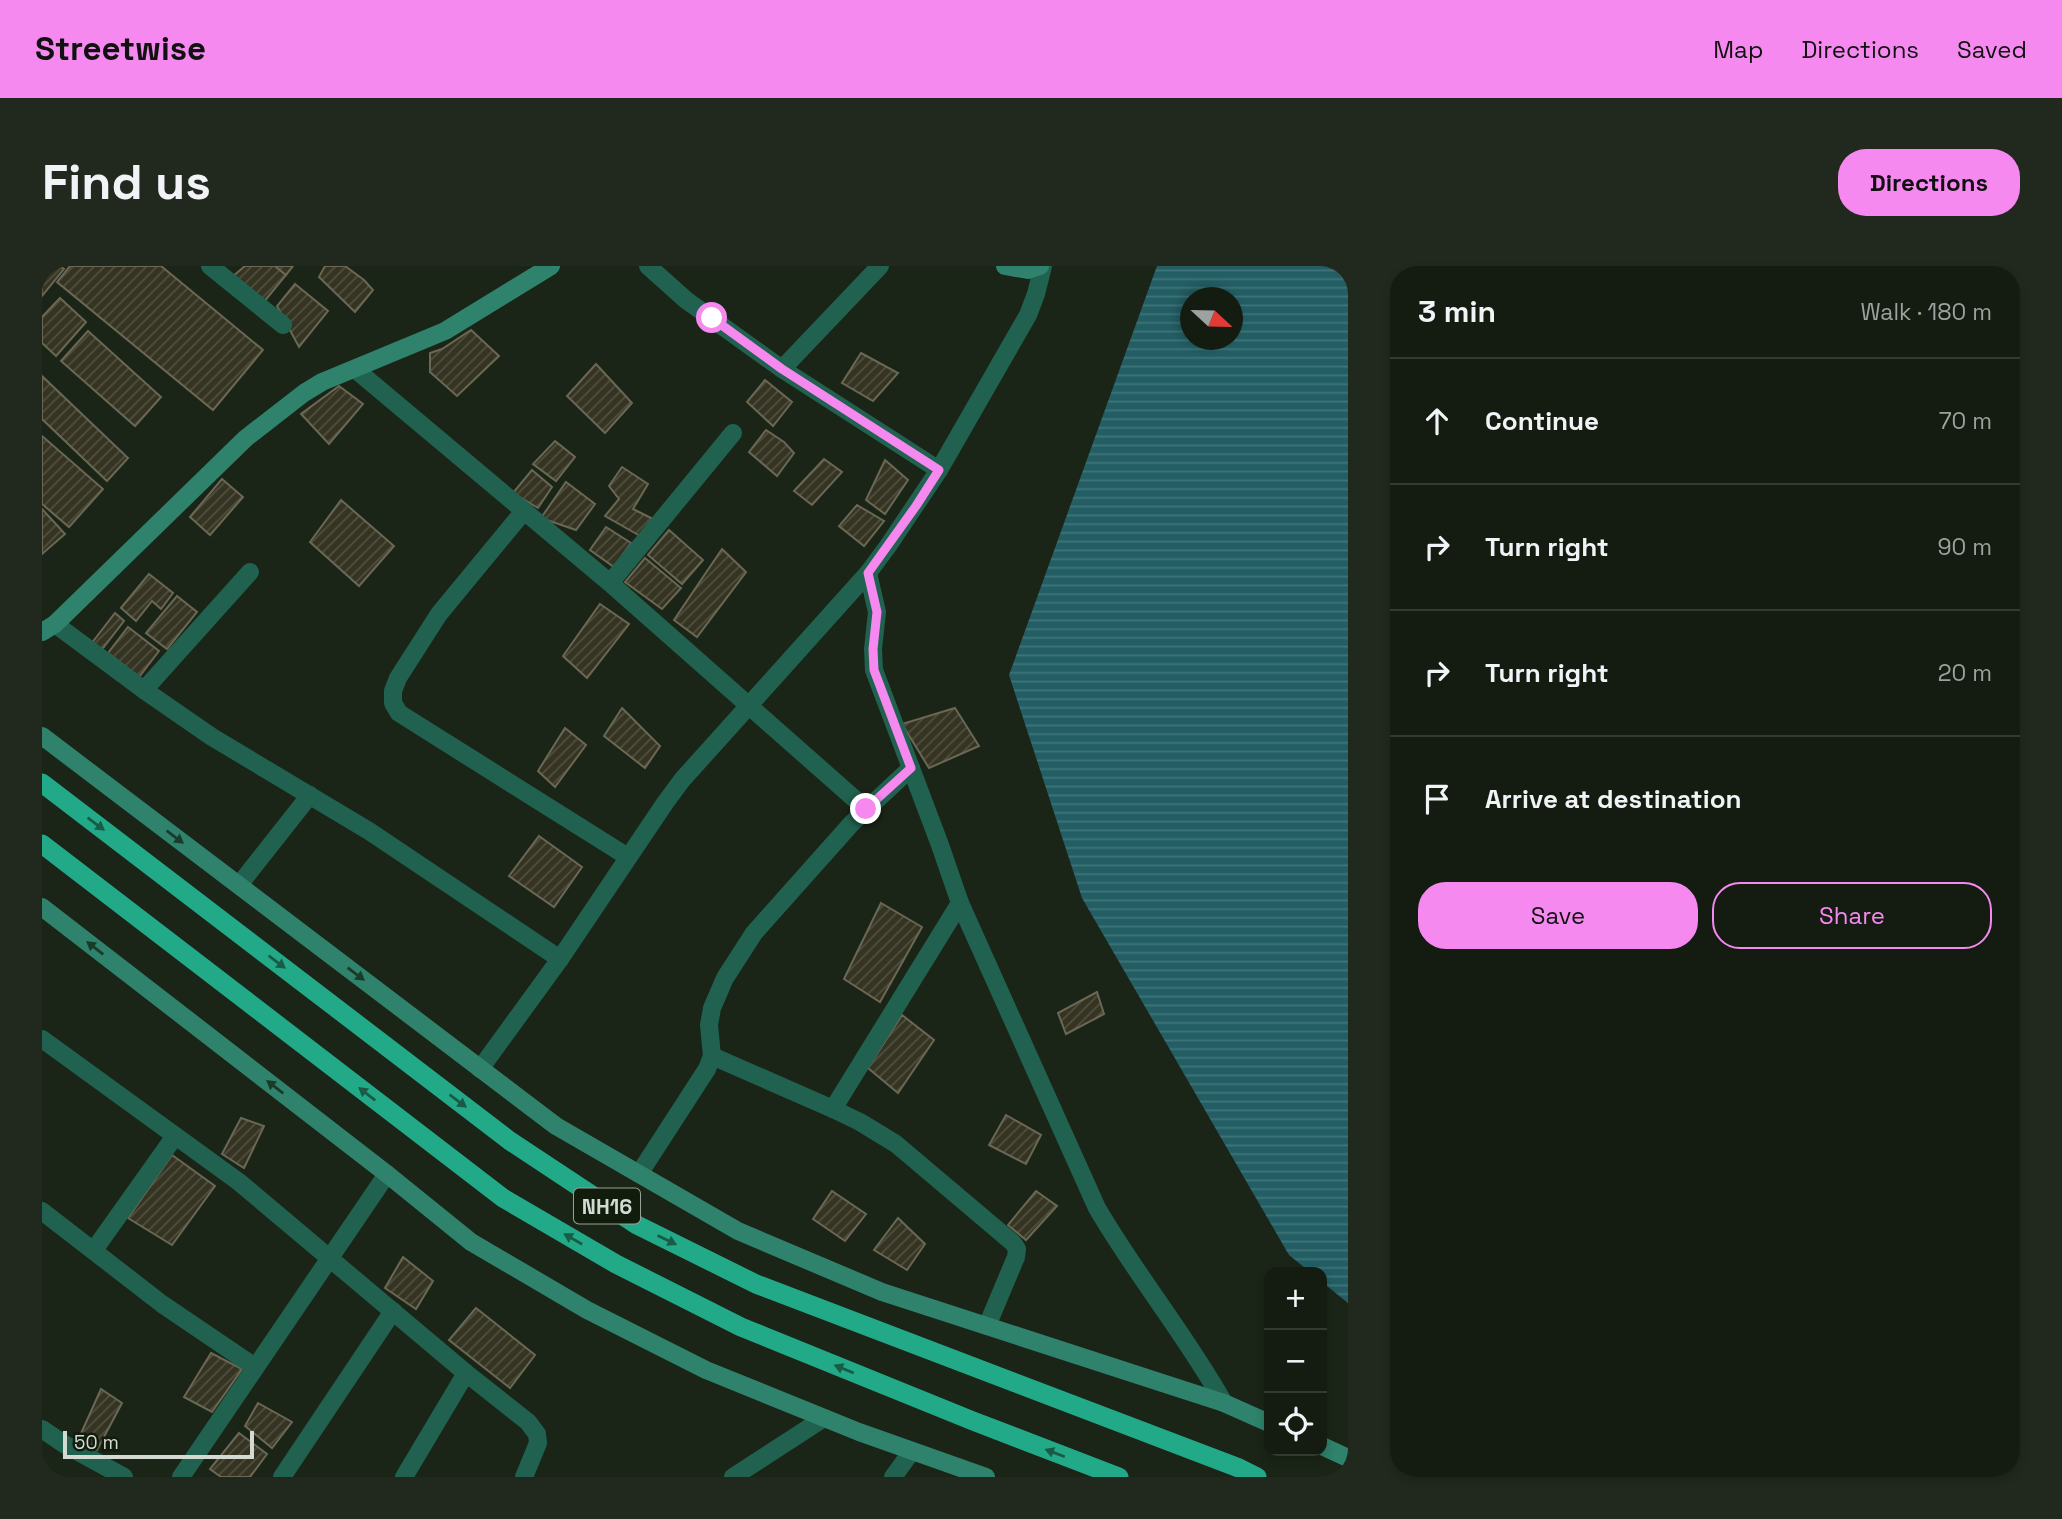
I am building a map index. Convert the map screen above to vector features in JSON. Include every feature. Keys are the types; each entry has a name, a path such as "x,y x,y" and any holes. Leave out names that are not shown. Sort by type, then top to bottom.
{"highway":[{"name":"NH16","path":"42,783 510,1140 636,1225 755,1284 1257,1477"},
{"name":"NH16","path":"42,844 503,1198 616,1264 740,1327 1119,1477"}],"main road":[{"path":"48,628 246,438 304,393 322,382 445,331 551,266"},
{"path":"1004,266 1028,270 1042,266"},
{"path":"42,736 556,1126 738,1231 882,1292 1224,1403 1264,1421"},
{"path":"42,907 471,1242 587,1310 706,1370 824,1418 986,1477"},
{"path":"1327,1449 1348,1458"}],"street":[{"path":"210,266 283,325"},
{"path":"648,266 686,300 782,369 939,470"},
{"path":"782,369 880,266"},
{"path":"480,1069 682,780 868,573 916,506 1028,315 1042,266"},
{"path":"355,369 610,583 866,809"},
{"path":"610,583 733,433"},
{"path":"524,511 439,614 398,678 393,691 393,703 399,713 628,857"},
{"path":"144,690 250,572"},
{"path":"868,573 877,612 874,670 960,903 1097,1208 1115,1239 1193,1350 1224,1403"},
{"path":"48,628 212,737 369,831 560,958"},
{"path":"639,1174 707,1069 712,1056 709,1025 712,1008 725,978 754,933 852,822 911,768"},
{"path":"239,885 310,795"},
{"path":"833,1109 960,903"},
{"path":"42,1039 239,1182 534,1427 538,1443 524,1477"},
{"path":"712,1056 833,1109 896,1144 1013,1243 1017,1249 1016,1257 987,1326"},
{"path":"94,1250 175,1136"},
{"path":"181,1477 387,1174"},
{"path":"42,1211 162,1304 255,1367"},
{"path":"304,1477 285,1473 393,1311"},
{"path":"404,1477 466,1373"},
{"path":"733,1477 824,1418"},
{"path":"42,1429 124,1477"},
{"path":"893,1477 912,1451"}],"water":[{"path":"1157,266 1348,266 1348,1303 1327,1286 1327,1267 1304,1267 1289,1255 1082,898 1009,675"}],"building":[{"path":"42,266 60,266 64,269 42,296"},
{"path":"70,266 161,266 263,350 213,410 57,282"},
{"path":"245,266 275,266 286,275 263,303 232,277"},
{"path":"275,266 293,266 286,275"},
{"path":"325,266 345,266 373,290 355,312 319,277"},
{"path":"295,284 328,311 299,347 277,306"},
{"path":"60,298 86,322 56,356 42,343 42,317"},
{"path":"471,330 499,356 457,396 430,372 430,353 442,349"},
{"path":"88,331 161,397 135,426 61,361"},
{"path":"861,353 898,373 873,401 842,383"},
{"path":"596,364 632,403 605,433 567,396"},
{"path":"42,376 128,458 107,481 42,419"},
{"path":"765,380 792,402 773,426 747,402"},
{"path":"339,386 363,404 329,444 301,414"},
{"path":"766,430 784,442 794,453 777,476 749,452"},
{"path":"42,436 103,489 69,527 42,504"},
{"path":"555,441 575,457 556,481 533,464"},
{"path":"824,459 842,472 812,505 794,491"},
{"path":"885,460 908,480 885,514 866,500"},
{"path":"622,467 648,484 633,509 653,519 642,537 605,516 619,499 609,486"},
{"path":"532,470 552,487 538,508 513,493"},
{"path":"222,479 243,497 210,535 190,517"},
{"path":"566,482 595,504 576,530 541,518"},
{"path":"341,500 394,546 359,586 310,542"},
{"path":"857,505 884,521 864,546 839,526"},
{"path":"42,509 65,534 42,554"},
{"path":"606,527 631,543 614,567 590,550"},
{"path":"669,530 703,560 682,584 648,555"},
{"path":"722,549 746,572 697,637 674,620"},
{"path":"645,558 681,588 662,609 625,582"},
{"path":"149,574 173,593 161,609 152,601 136,621 121,608"},
{"path":"177,596 197,612 167,649 146,633"},
{"path":"600,604 629,624 587,678 563,656"},
{"path":"115,613 124,621 100,652 91,644"},
{"path":"128,627 159,651 139,677 108,653"},
{"path":"622,708 660,746 645,768 604,736"},
{"path":"955,708 979,746 929,768 902,724"},
{"path":"565,728 586,745 555,787 538,771"},
{"path":"539,836 582,867 554,907 509,876"},
{"path":"881,903 922,927 880,1002 844,979"},
{"path":"1097,992 1104,1014 1066,1034 1058,1013"},
{"path":"902,1015 934,1040 898,1093 868,1068"},
{"path":"1006,1115 1041,1135 1026,1164 989,1145"},
{"path":"241,1118 264,1126 244,1168 222,1154"},
{"path":"172,1155 215,1186 172,1245 128,1218"},
{"path":"832,1191 866,1214 845,1241 813,1219"},
{"path":"1036,1191 1057,1206 1026,1240 1008,1225"},
{"path":"898,1218 925,1244 907,1270 874,1250"},
{"path":"403,1257 433,1281 416,1309 385,1288"},
{"path":"476,1308 535,1355 510,1388 449,1340"},
{"path":"211,1353 242,1369 212,1412 184,1397"},
{"path":"101,1389 122,1403 97,1450 79,1438"},
{"path":"258,1403 292,1422 272,1448 245,1426"},
{"path":"239,1433 267,1454 250,1477 221,1477 210,1469"}],"route":[{"path":"712,318 782,369 939,470 868,573 877,612 874,670 911,768 866,809"}]}
